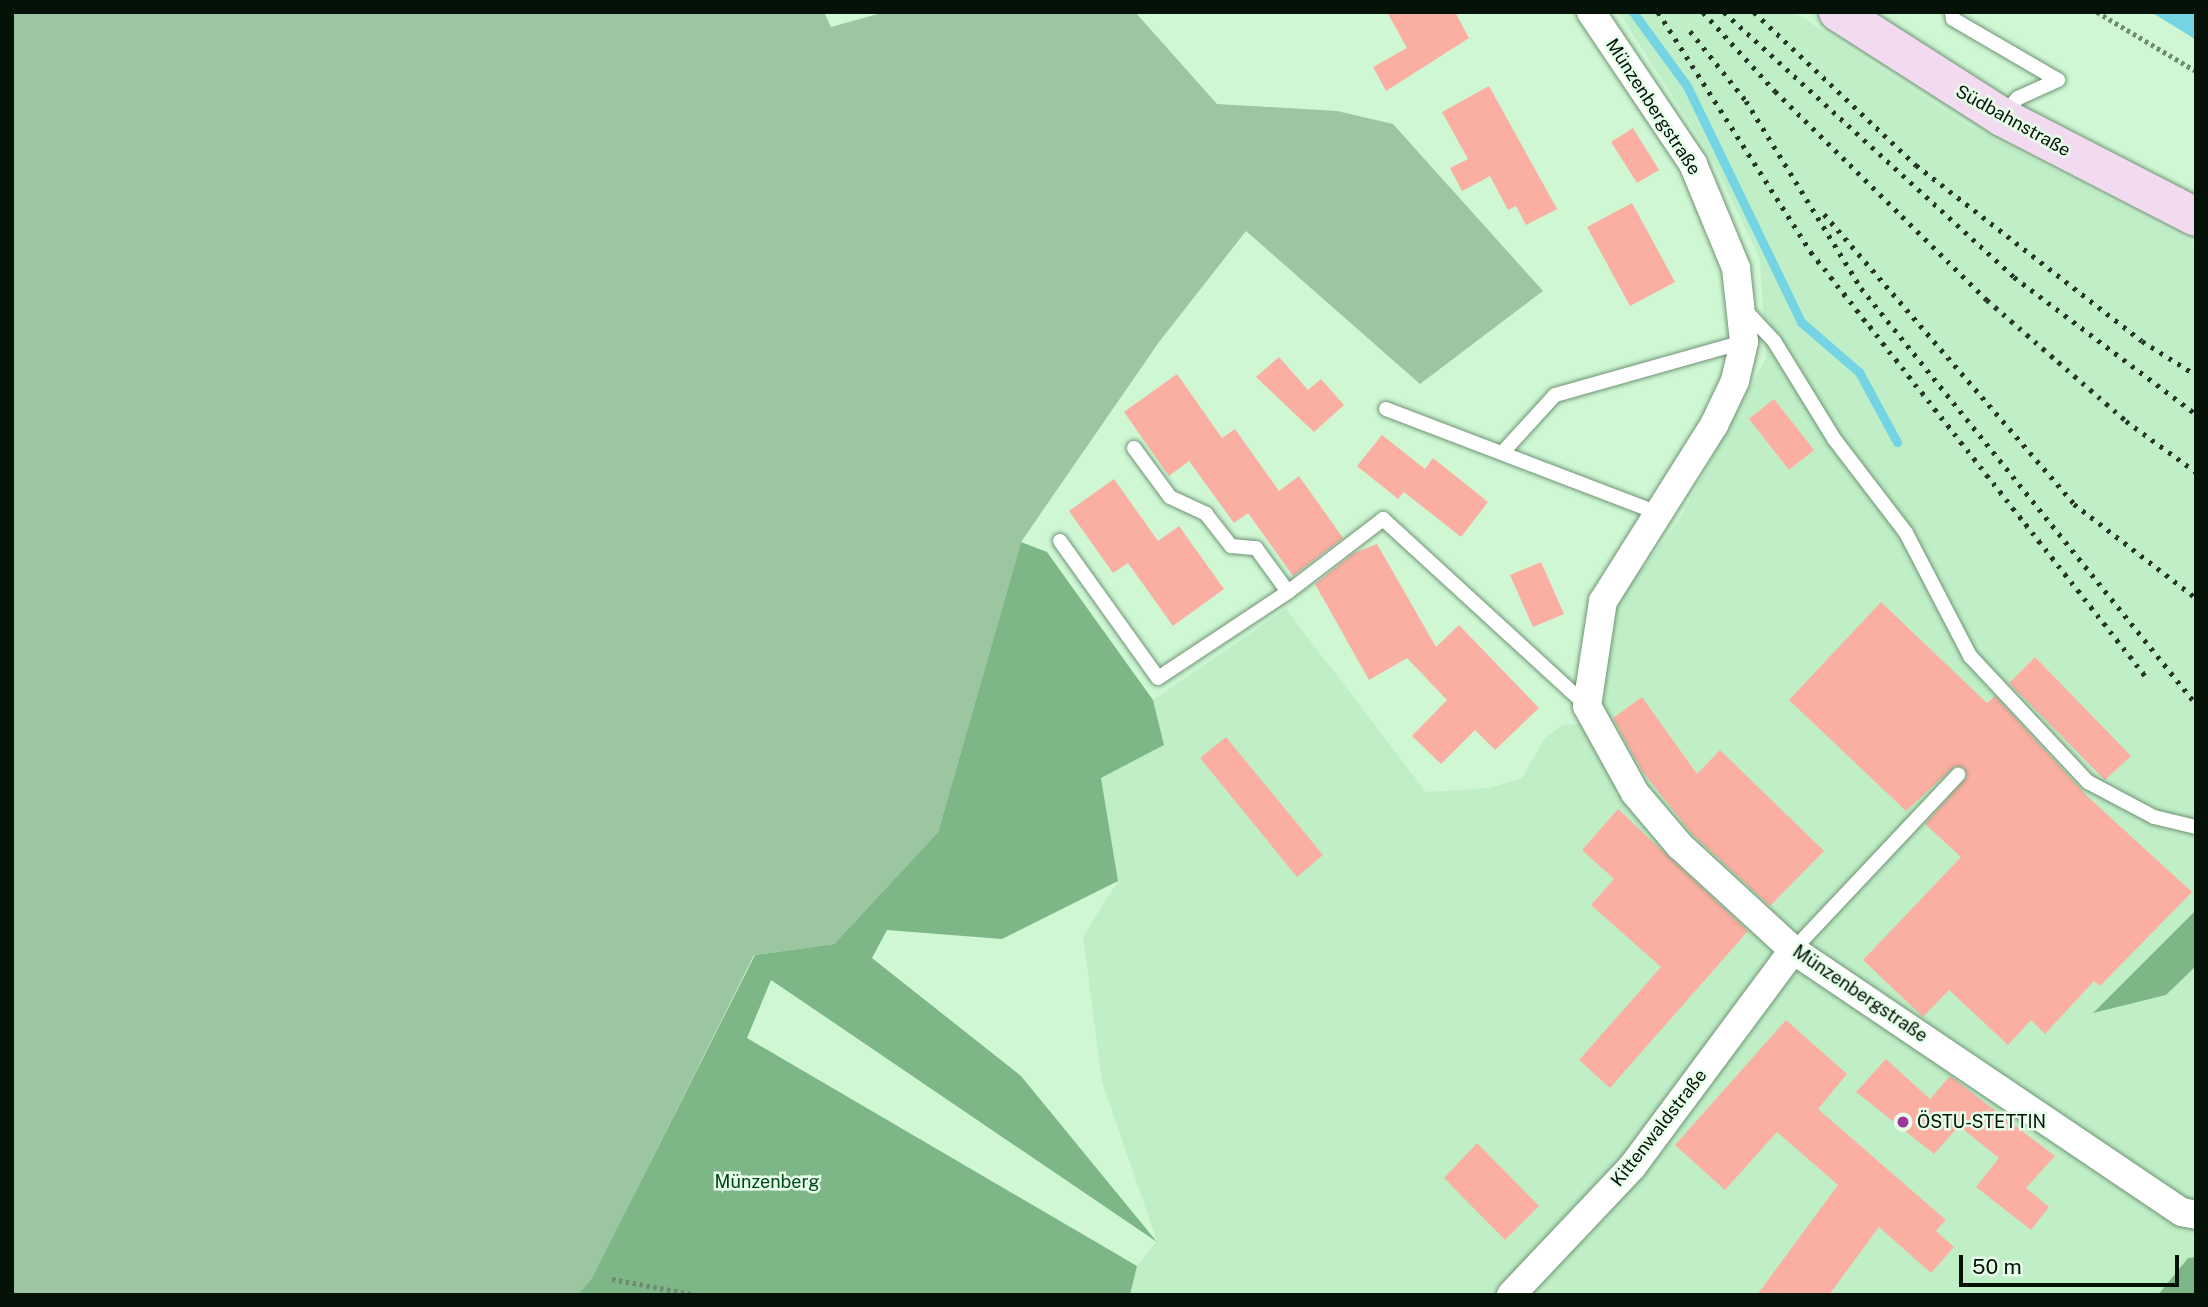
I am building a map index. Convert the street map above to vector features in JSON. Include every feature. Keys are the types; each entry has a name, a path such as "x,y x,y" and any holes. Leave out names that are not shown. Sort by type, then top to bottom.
{"main road":[{"name":"Südbahnstraße","path":"1838,12 2002,117 2196,218"}],"street":[{"name":"Münzenbergstraße","path":"1591,12 1693,164 1736,268 1744,309 1744,342 1735,381 1714,425 1603,601 1587,706 1650,811 1680,846 1793,950 2182,1212 2196,1215"},
{"name":"Kittenwaldstraße","path":"1511,1295 1632,1167 1793,950"}],"lane":[{"path":"1950,14 2058,80 2018,98 2002,117"},
{"path":"1744,309 1774,341 1835,440 1906,533 1970,656 2088,782 2154,817 2196,827"},
{"path":"1503,452 1555,396 1744,342"},
{"path":"1385,409 1659,513"},
{"path":"1134,448 1170,497 1206,514 1231,546 1256,548 1288,592"},
{"name":"Münzenbergstraße","path":"1060,541 1158,678 1288,592 1383,519 1587,706"},
{"path":"1793,950 1958,775"}],"path":[{"path":"2098,12 2196,71"},
{"path":"612,1279 697,1295"}],"shaded area":[{"path":"12,12 824,12 831,27 885,12 1135,12 1217,104 1337,111 1393,124 1543,291 1420,384 1246,231 1159,342 1021,542 938,832 834,944 754,955 591,1281 577,1295 12,1295"},
{"name":"ÖSTU-STETTIN","path":"1619,12 1794,12 1966,124 2196,244 2196,910 2094,1012 2166,995 2196,966 2196,1257 2188,1258 2158,1295 1130,1295 1137,1266 1157,1241 1102,1082 1083,936 1118,881 1101,778 1164,745 1153,700 1286,609 1426,792 1489,788 1522,778 1545,738 1564,724 1577,725 1603,703 1616,604 1679,520 1766,358 1760,259 1711,157"}],"green space":[{"name":"Münzenberg","path":"1021,542 1047,552 1153,700 1164,745 1101,778 1118,881 1002,939 887,930 872,958 1021,1076 1157,1242 771,980 747,1038 1137,1266 1130,1295 577,1295 591,1280 755,955 834,944 938,832"},
{"path":"2196,910 2196,966 2166,995 2093,1013"},
{"path":"2196,1257 2196,1295 2158,1295 2188,1258"}],"water":[{"path":"2151,12 2196,12 2196,40 2182,31"}],"building":[{"path":"1387,12 1455,12 1469,38 1386,91 1373,67 1407,48"},
{"path":"1489,86 1557,209 1526,225 1516,206 1508,210 1490,176 1462,191 1450,168 1468,159 1442,112"},
{"path":"1633,128 1659,170 1637,183 1611,142"},
{"path":"1632,203 1675,282 1630,306 1587,227"},
{"path":"1279,357 1308,390 1321,379 1344,405 1314,432 1256,377"},
{"path":"1177,374 1222,438 1235,429 1279,491 1299,476 1343,538 1293,576 1248,513 1234,523 1189,461 1169,476 1124,412"},
{"path":"1774,399 1814,450 1789,470 1749,419"},
{"path":"1382,435 1425,469 1433,458 1488,502 1461,537 1404,492 1398,499 1357,466"},
{"path":"1114,479 1158,541 1179,526 1224,589 1173,626 1128,563 1113,573 1069,511"},
{"path":"1377,544 1436,647 1459,625 1539,708 1495,750 1475,730 1441,764 1412,736 1447,700 1407,658 1369,680 1315,584 1354,553"},
{"path":"1541,562 1564,614 1533,627 1510,575"},
{"path":"1881,602 1987,703 1995,696 2088,797 2192,892 2100,986 2094,981 2045,1034 2031,1020 2008,1045 1949,990 1923,1017 1863,960 1961,857 1925,824 1967,777 1964,768 1955,766 1906,811 1789,700"},
{"path":"2035,657 2131,756 2105,780 2009,683"},
{"path":"1642,697 1697,774 1720,750 1824,851 1770,906 1692,834 1642,771 1613,718"},
{"path":"1226,737 1323,855 1297,877 1200,758"},
{"path":"1618,809 1748,931 1610,1088 1579,1060 1661,967 1591,905 1614,879 1582,850"},
{"path":"1786,1020 1847,1074 1818,1109 1946,1220 1936,1231 1954,1247 1931,1273 1879,1227 1829,1295 1757,1295 1838,1185 1777,1132 1725,1190 1675,1145"},
{"path":"1886,1059 1930,1099 1950,1076 2055,1156 2026,1188 2049,1207 2031,1230 1976,1187 1999,1158 1959,1126 1934,1154 1856,1092"},
{"path":"1477,1143 1539,1206 1505,1240 1444,1178"}],"waterway":[{"path":"1633,12 1687,86 1801,322 1859,372 1897,442"}],"railway":[{"path":"1658,12 1811,252 2147,678"},
{"path":"1703,12 1775,91 1987,300 2126,421 2196,472"},
{"path":"1724,12 2014,277 2196,414"},
{"path":"1754,12 1916,165 2142,341 2196,375"},
{"path":"1690,31 1746,101 1861,288 2196,704"},
{"path":"1824,214 2074,504 2196,598"}],"place":[{"name":"ÖSTU-STETTIN","path":"1903,1122"}]}
